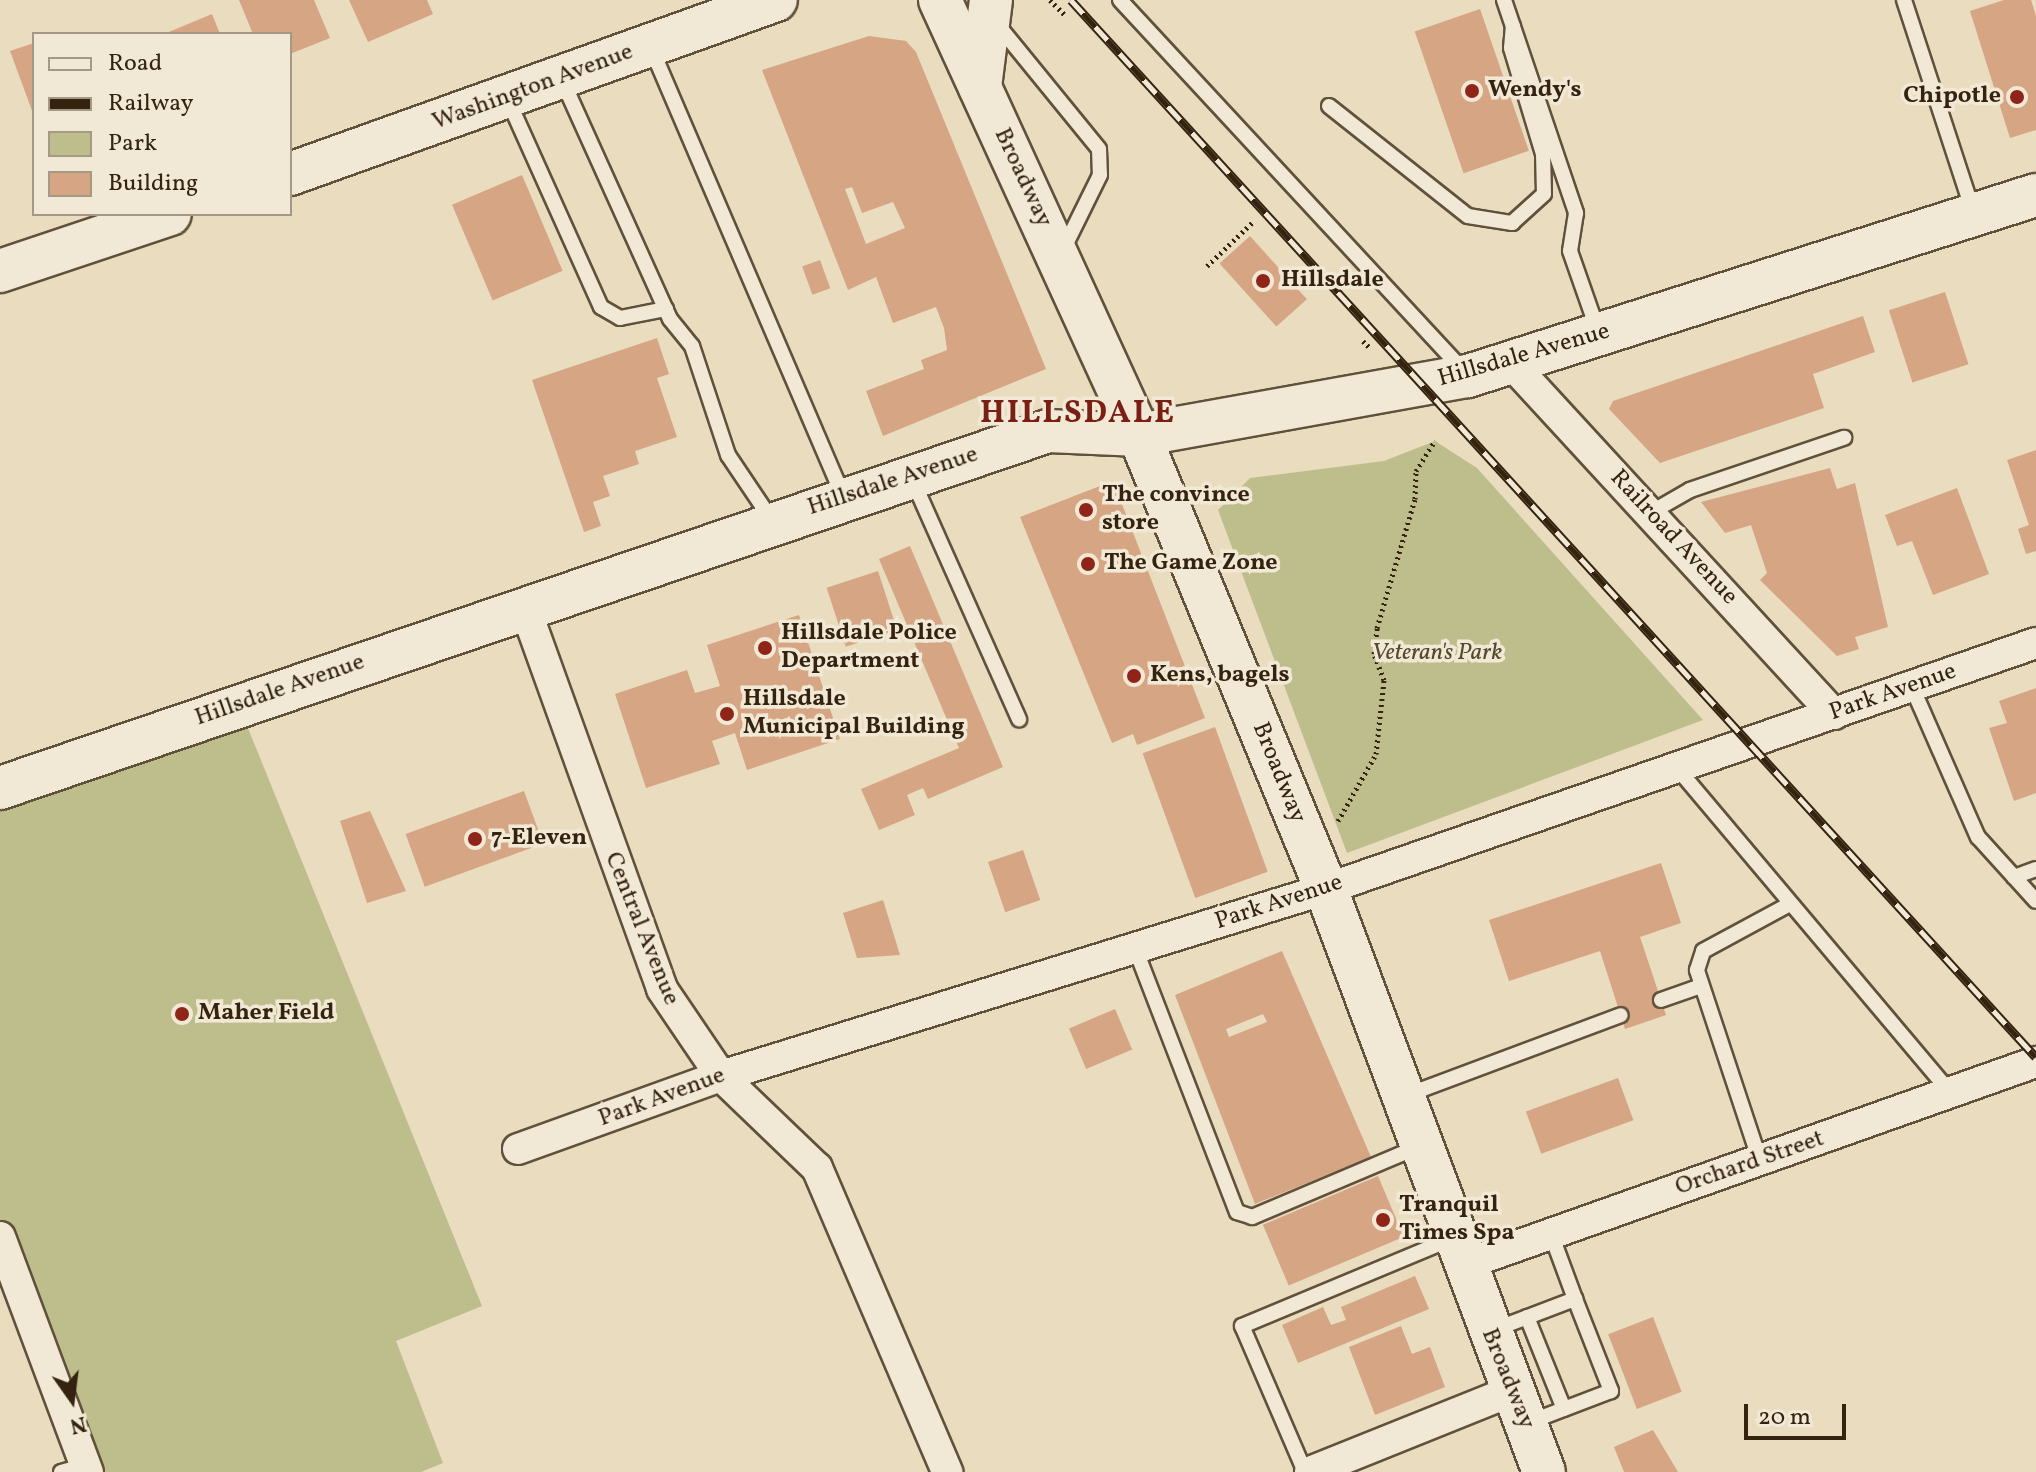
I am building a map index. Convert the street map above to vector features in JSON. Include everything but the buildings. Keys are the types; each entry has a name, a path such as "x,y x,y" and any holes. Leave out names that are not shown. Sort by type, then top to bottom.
{"street":[{"name":"Washington Avenue","path":"292,173 776,0"},
{"name":"Broadway","path":"940,0 1139,435 1311,851 1488,1332 1544,1472"},
{"path":"980,87 990,7"},
{"name":"Hillsdale Avenue","path":"0,788 524,605 1048,431 1139,435 1468,376 2036,195"},
{"path":"0,271 164,216"},
{"name":"Railroad Avenue","path":"1511,363 1834,714"},
{"name":"Central Avenue","path":"524,605 657,976 681,1025 721,1076 788,1132 824,1181 947,1472"},
{"name":"Park Avenue","path":"518,1149 721,1076 1326,889 2036,643"},
{"name":"Orchard Street","path":"1459,1251 1551,1234 2036,1062"},
{"path":"0,1237 78,1470"},
{"path":"1307,1472 1518,1408"}],"lane":[{"path":"1120,0 1468,376"},
{"path":"1504,0 1576,213 1570,251 1599,335"},
{"path":"1904,0 1974,215"},
{"path":"990,7 1099,149 1100,175 1059,257"},
{"path":"1329,106 1468,216 1512,223 1544,194 1543,154 1511,48 1513,26"},
{"path":"650,45 844,498"},
{"path":"561,78 666,309 692,346 728,455 773,521"},
{"path":"507,97 601,307 620,318 666,309"},
{"path":"1650,513 1690,490 1844,438"},
{"path":"912,477 1019,719"},
{"path":"1912,687 1978,837 2036,901"},
{"path":"1677,767 1952,1094"},
{"path":"2014,877 2036,869"},
{"path":"1760,1161 1701,986 1703,951 1790,904"},
{"path":"1135,948 1237,1212 1252,1217 1421,1146"},
{"path":"1661,1000 1701,986"},
{"path":"1403,1096 1621,1015"},
{"path":"1518,1408 1564,1409 1611,1391 1551,1234"},
{"path":"1307,1472 1242,1326 1459,1251"},
{"path":"1488,1332 1575,1299"},
{"path":"1527,1317 1564,1409"}],"path":[{"path":"1050,0 1064,14"},
{"path":"1207,266 1254,221"},
{"path":"1363,341 1370,348"},
{"path":"1311,851 1336,824 1376,754 1384,680 1374,654 1377,628 1416,471 1435,441"}],"green space":[{"name":"Veteran's Park","path":"1435,441 1477,468 1703,720 1347,853 1218,510 1250,478 1384,461"},
{"name":"Maher Field","path":"239,706 482,1306 396,1341 443,1463 421,1472 88,1472 0,1239 0,789"}],"railway":[{"path":"1071,0 2036,1057"}],"place":[{"name":"Wendy's","path":"1472,91"},
{"name":"Chipotle","path":"2017,97"},
{"name":"Hillsdale","path":"1263,281"},
{"name":"The convince store","path":"1086,510"},
{"name":"The Game Zone","path":"1088,564"},
{"name":"Hillsdale Police Department","path":"765,648"},
{"name":"Kens, bagels","path":"1134,676"},
{"name":"Hillsdale Municipal Building","path":"727,714"},
{"name":"7-Eleven","path":"475,839"},
{"name":"Maher Field","path":"182,1014"},
{"name":"Tranquil Times Spa","path":"1383,1220"}],"district":[{"name":"HILLSDALE","path":"1078,414"}]}
